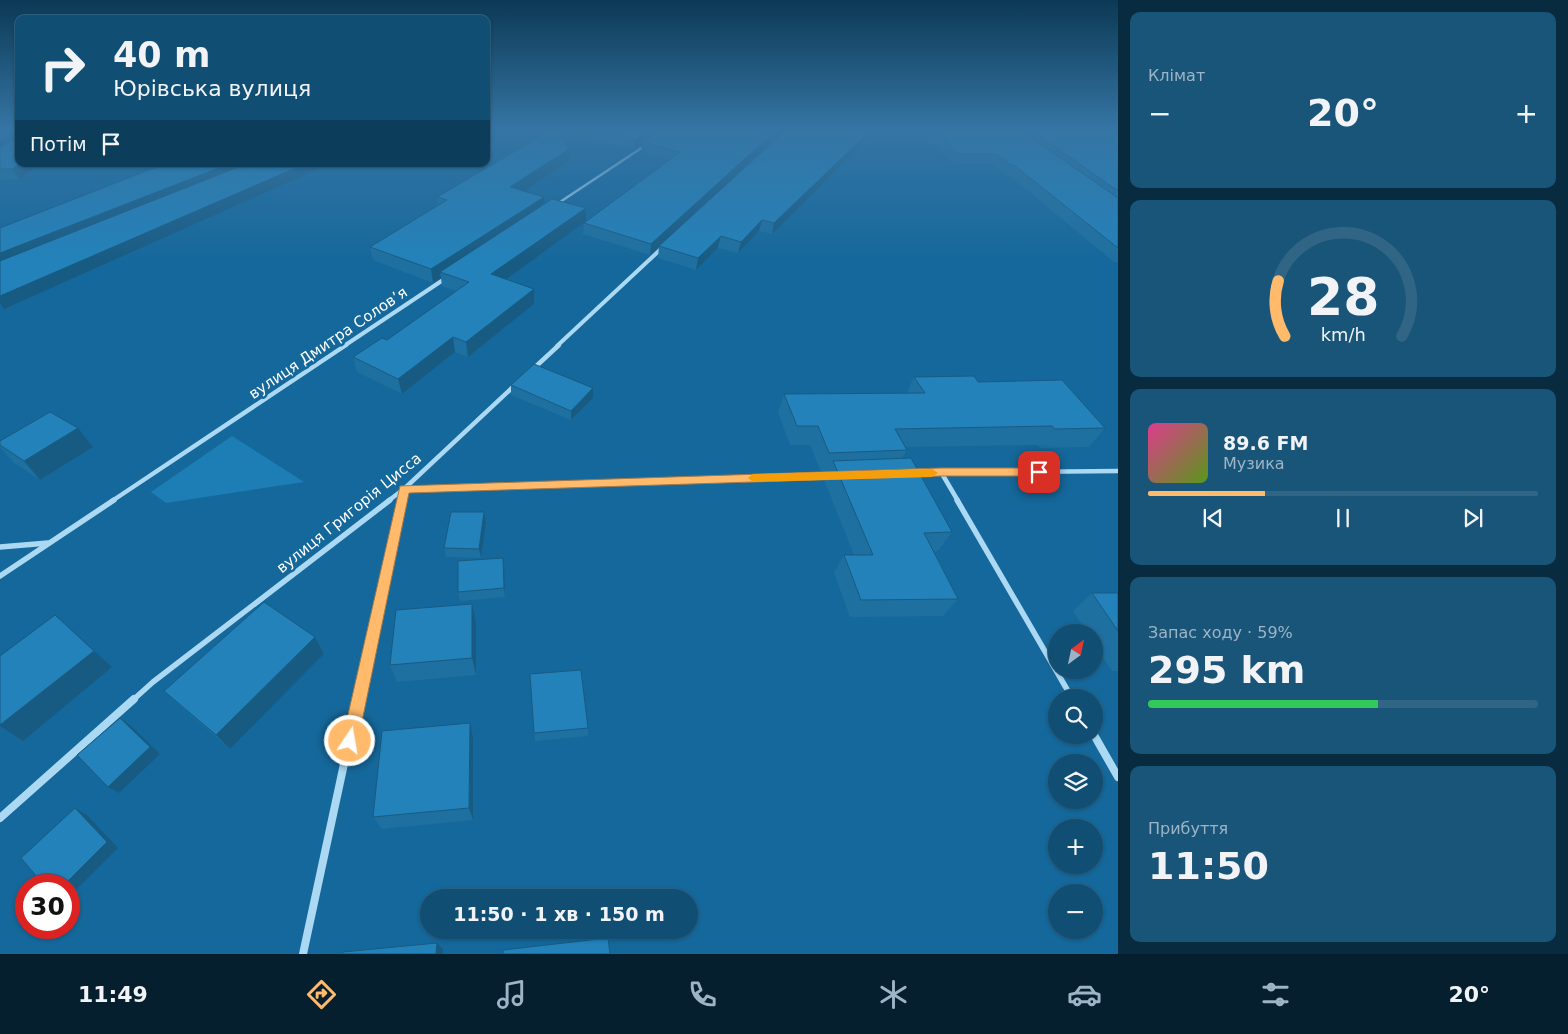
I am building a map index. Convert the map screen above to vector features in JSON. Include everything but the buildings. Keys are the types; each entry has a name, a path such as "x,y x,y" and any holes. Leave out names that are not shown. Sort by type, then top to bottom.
{"street":[{"path":"553,207 602,175"},
{"path":"528,374 665,245"},
{"name":"вулиця Дмитра Соловʼя","path":"0,576 454,273"},
{"name":"вулиця Григорія Цисса","path":"0,818 153,682 404,489 520,380"},
{"path":"911,473 1118,471"},
{"path":"941,472 1067,689"},
{"path":"303,954 404,489 842,475"},
{"path":"0,547 48,544"},
{"path":"1099,744 1118,777"}],"shaded area":[{"path":"232,436 304,482 166,503 151,492"}],"slow traffic":[{"path":"753,478 932,473"}],"route":[{"path":"350,741 404,489 941,472 1039,472"}]}
